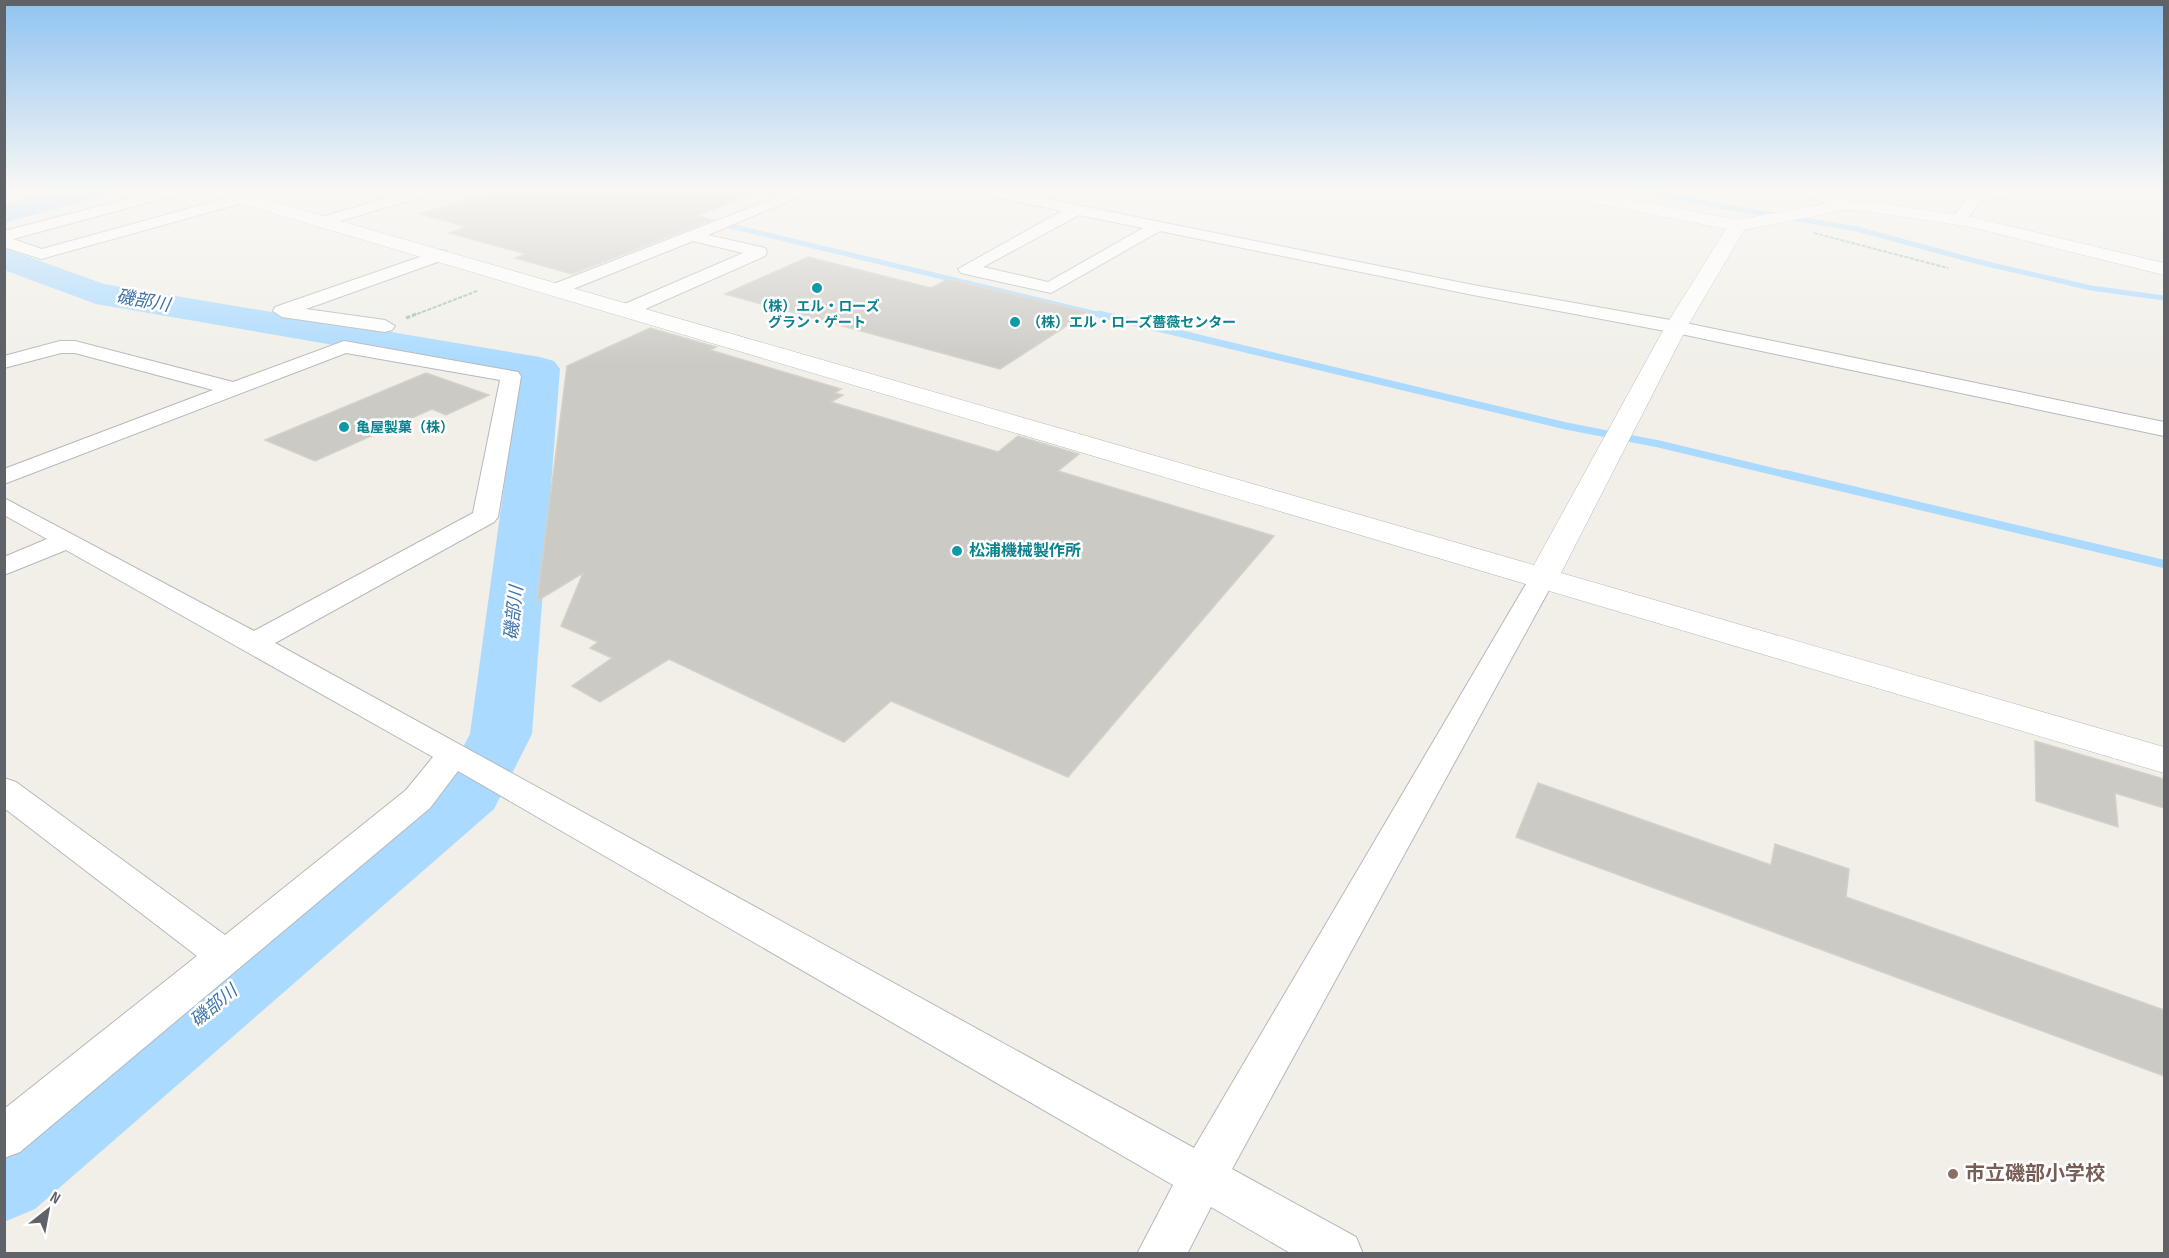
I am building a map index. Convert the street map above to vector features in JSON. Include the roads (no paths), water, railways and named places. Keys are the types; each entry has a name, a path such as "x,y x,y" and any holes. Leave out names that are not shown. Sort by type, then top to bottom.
{"street":[{"path":"23,248 41,254 64,248"},
{"path":"414,248 2164,760"},
{"path":"557,289 663,248"},
{"path":"627,310 759,252 741,248"},
{"path":"1006,248 967,269 1051,288 1121,248"},
{"path":"1265,248 1473,290 1676,327 2164,429"},
{"path":"1161,1254 1542,579 1676,327 1724,248"},
{"path":"2074,248 2164,269"},
{"path":"385,326 282,311 440,255"},
{"path":"4,362 60,347 75,347 235,389"},
{"path":"4,477 344,347 511,376 485,517 253,643"},
{"path":"4,505 453,754 1339,1254"},
{"path":"4,567 67,540"},
{"path":"4,1137 418,799 453,754"},
{"path":"4,790 225,956"}],"waterway":[{"path":"821,248 1105,316"},
{"path":"1926,248 2091,288 2164,298"},
{"name":"磯部川","path":"4,258 96,293 540,369 501,734 471,793 4,1179"},
{"path":"1099,314 1566,426 1659,444 1792,476"},
{"path":"1785,474 2164,564"}],"place":[{"name":"（株）エル・ローズ グラン・ゲート","path":"817,288"},
{"name":"（株）エル・ローズ薔薇センター","path":"1015,322"},
{"name":"亀屋製菓（株）","path":"344,427"},
{"name":"松浦機械製作所","path":"957,551"},
{"name":"市立磯部小学校","path":"1953,1174"}]}
